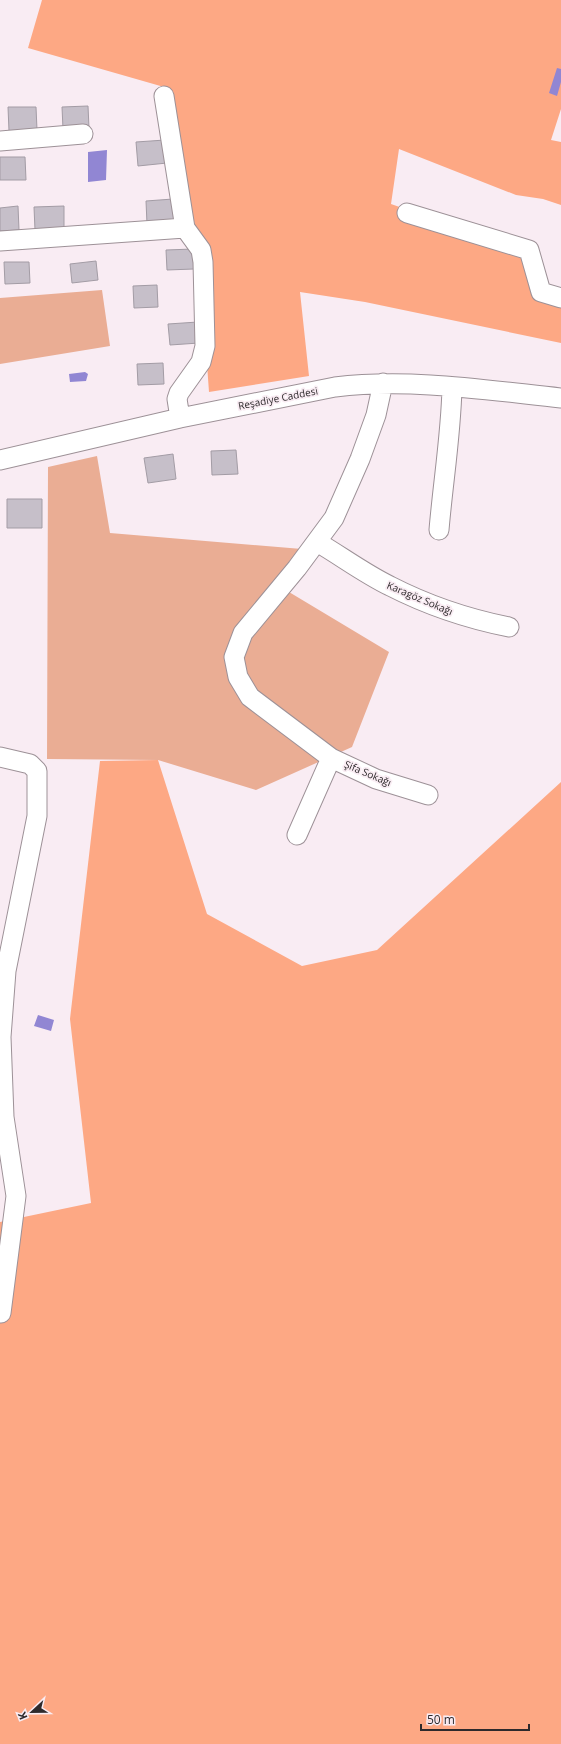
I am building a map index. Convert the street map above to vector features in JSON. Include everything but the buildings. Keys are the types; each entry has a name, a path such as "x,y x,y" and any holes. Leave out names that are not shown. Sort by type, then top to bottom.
{"street":[{"path":"164,96 185,228 200,250 203,262 205,346 201,362 179,392 177,398 180,418"},
{"path":"0,141 82,134"},
{"path":"407,213 530,250 541,292 561,298"},
{"path":"0,241 185,228"},
{"name":"Reşadiye Caddesi","path":"0,460 180,418 335,387 383,383 452,387 561,398"},
{"name":"Şifa Sokağı","path":"383,383 376,415 360,459 334,518 317,542 243,633 234,657 238,677 250,697 331,758 376,779 428,794"},
{"path":"439,530 443,477 451,412 452,387"},
{"name":"Karagöz Sokağı","path":"317,542 390,586 434,605 483,622 509,627"},
{"path":"0,757 30,764 37,771 38,778 37,816 6,972 1,1037 4,1117 16,1196 1,1313"},
{"path":"297,835 331,758"}],"shaded area":[{"path":"42,0 561,0 561,109 551,140 561,142 561,205 543,199 516,195 399,149 391,204 522,250 529,284 561,290 561,343 365,302 300,292 309,376 209,392 198,239 164,87 28,48"},
{"path":"557,68 561,69 561,82 557,96 549,93"},
{"path":"107,150 106,180 88,182 88,152"},
{"path":"102,290 110,346 0,364 0,298"},
{"path":"85,372 88,374 86,381 70,382 69,374"},
{"path":"97,456 110,533 314,550 289,592 389,652 352,747 256,790 158,760 47,759 48,467"},
{"path":"158,760 207,914 302,966 377,950 561,782 561,1744 0,1744 0,1222 91,1203 70,1019 100,761"},
{"path":"38,1015 54,1020 51,1031 34,1026"}]}
